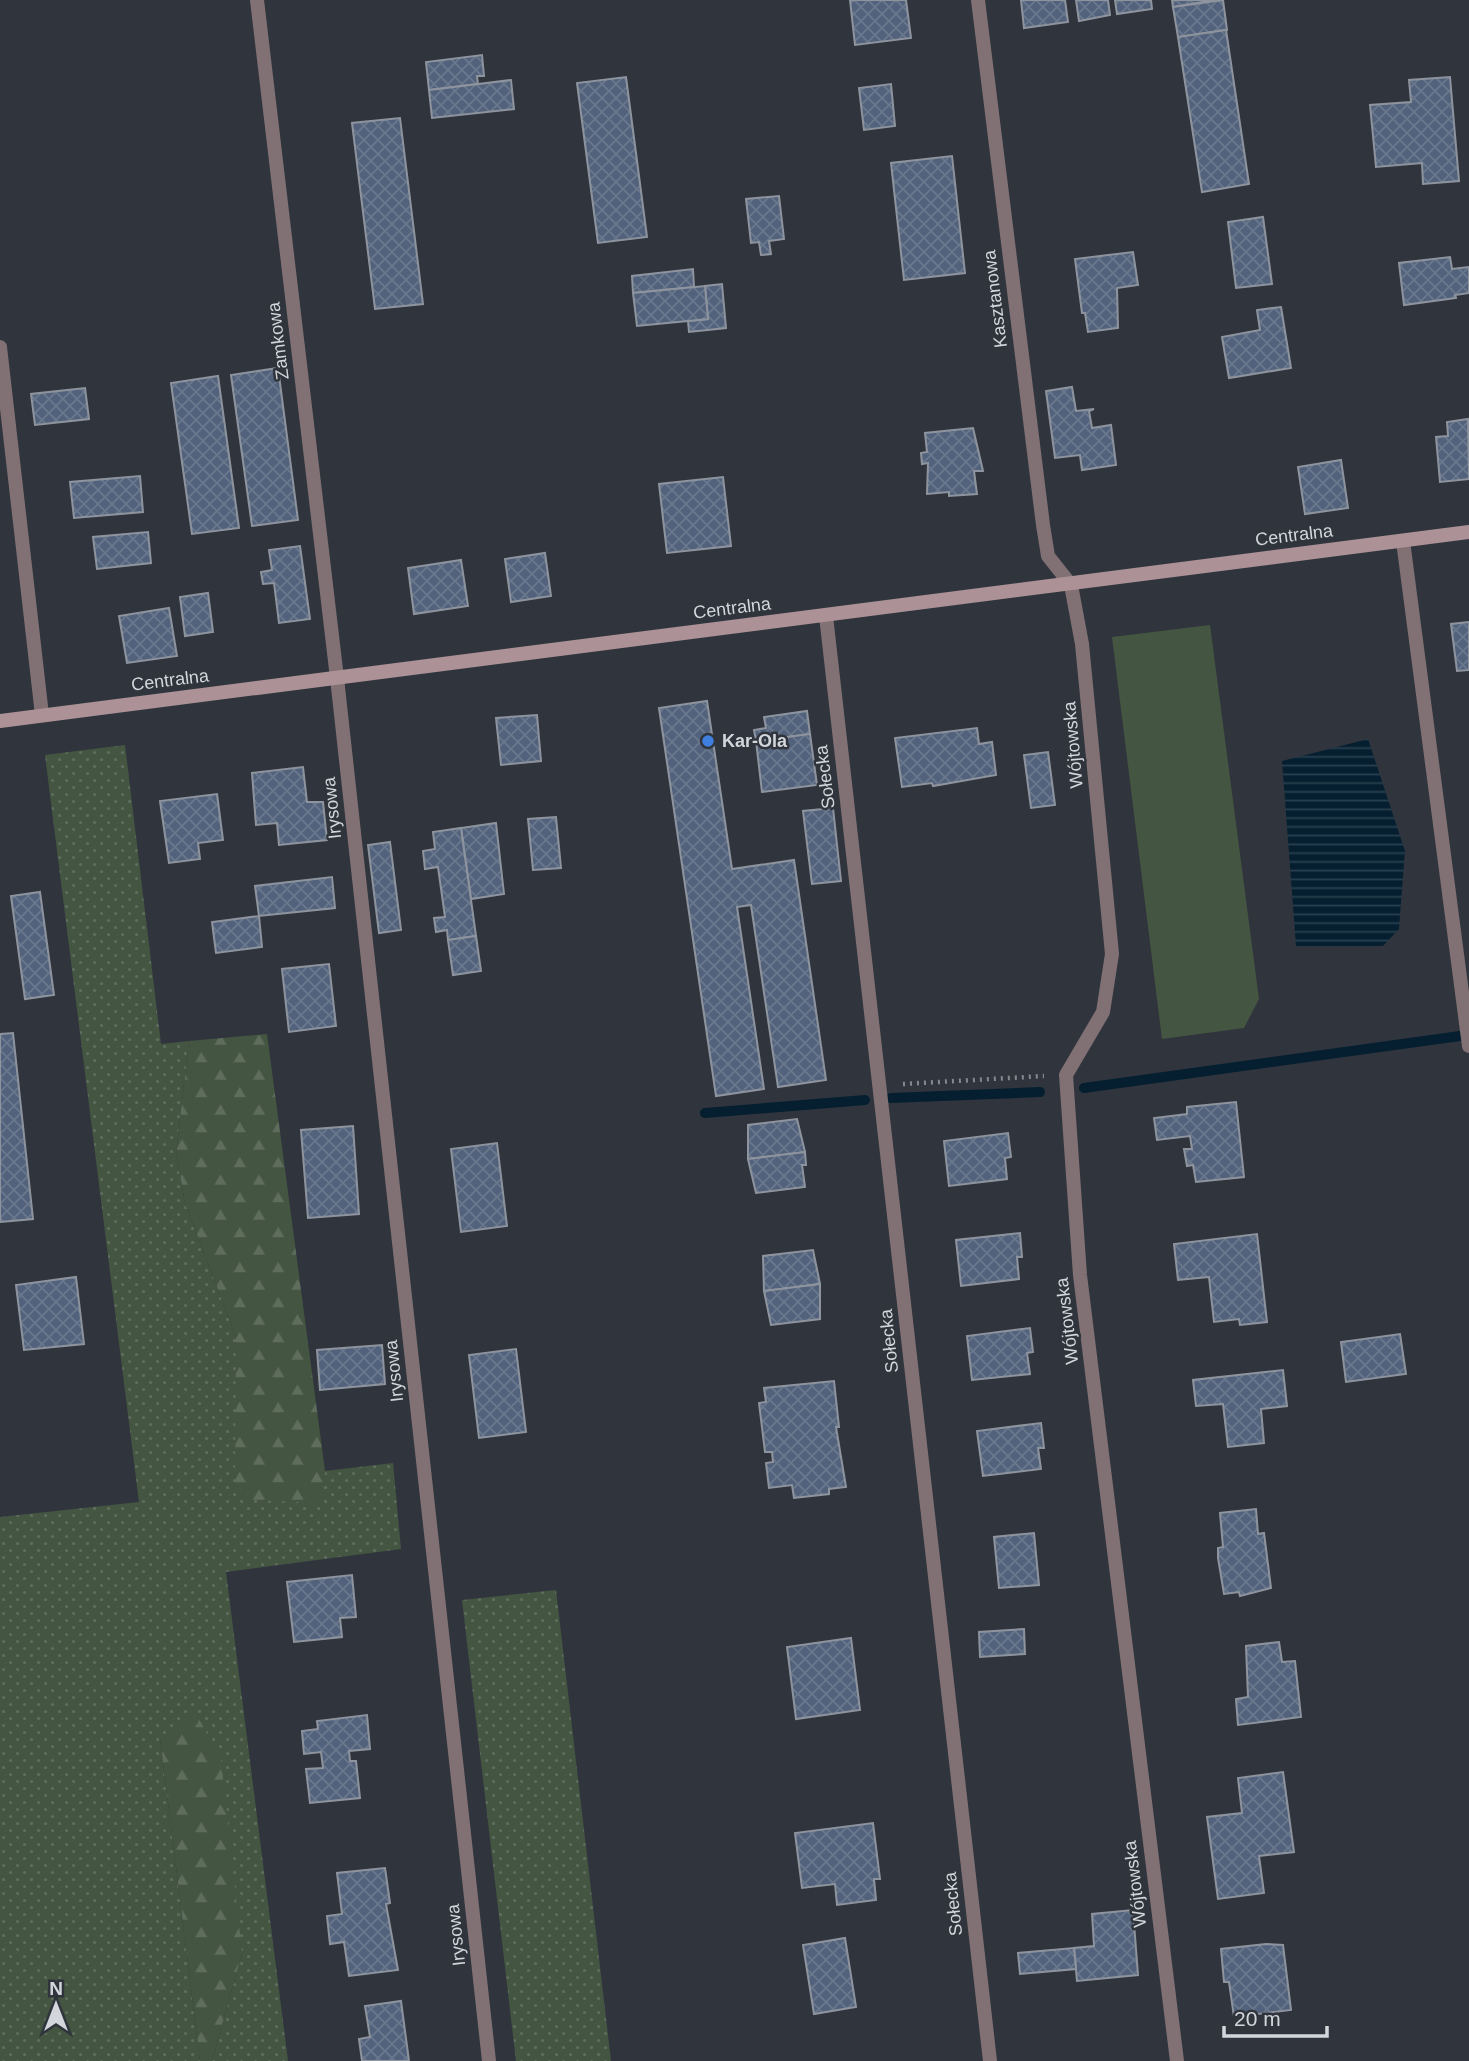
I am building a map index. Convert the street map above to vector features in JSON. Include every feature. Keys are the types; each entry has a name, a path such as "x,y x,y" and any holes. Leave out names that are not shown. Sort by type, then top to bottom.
{"street":[{"name":"Zamkowa","path":"257,0 337,678"},
{"name":"Kasztanowa","path":"978,0 1043,525 1048,556 1071,585"},
{"path":"0,347 42,715"},
{"name":"Centralna","path":"0,721 1469,532"},
{"path":"1404,541 1469,1046"},
{"name":"Wójtowska","path":"1071,585 1082,644 1112,954 1103,1012 1066,1075 1080,1275 1177,2061"},
{"name":"Sołecka","path":"825,616 990,2061"},
{"name":"Irysowa","path":"337,678 489,2061"}],"path":[{"path":"880,1086 1066,1075"}],"green space":[{"path":"1210,625 1259,999 1244,1028 1162,1039 1112,637"},
{"path":"125,745 161,1044 189,1041 176,1153 185,1203 236,1337 236,1483 318,1503 325,1471 393,1463 401,1549 226,1572 288,2061 212,2061 242,1953 160,1738 200,2061 0,2061 0,1517 139,1502 45,755"},
{"path":"267,1034 325,1471 319,1503 252,1500 235,1483 236,1337 185,1203 176,1153 189,1041"},
{"path":"556,1590 611,2061 516,2061 462,1600"},
{"path":"194,1710 221,1759 242,1953 212,2061 200,2061 160,1738"}],"water":[{"path":"1368,739 1405,851 1399,929 1383,946 1296,946 1282,761"}],"building":[{"path":"850,0 906,0 911,38 855,45"},
{"path":"1021,0 1065,0 1068,22 1024,28"},
{"path":"1076,0 1108,0 1110,15 1079,21"},
{"path":"1115,0 1151,0 1152,9 1117,14"},
{"path":"1172,0 1215,0 1173,7"},
{"path":"1223,0 1227,30 1178,37 1173,7"},
{"path":"1226,30 1249,184 1202,192 1178,37"},
{"path":"482,55 484,76 477,76 478,84 429,90 426,62"},
{"path":"626,77 647,237 598,243 577,83"},
{"path":"1450,77 1459,181 1423,184 1422,163 1376,167 1370,105 1411,102 1409,80"},
{"path":"511,80 514,109 432,118 429,90"},
{"path":"891,84 895,126 864,130 859,88"},
{"path":"400,118 423,304 375,309 352,123"},
{"path":"952,156 965,273 904,280 891,163"},
{"path":"779,196 784,239 769,241 771,254 761,255 759,242 751,243 746,199"},
{"path":"1263,217 1272,284 1236,288 1228,222"},
{"path":"1133,252 1138,285 1117,288 1118,328 1088,332 1085,313 1082,313 1075,259"},
{"path":"1450,257 1452,269 1469,267 1469,293 1455,295 1456,298 1404,305 1399,263"},
{"path":"693,269 694,287 633,293 632,276"},
{"path":"722,284 726,328 689,332 688,321 708,319 705,286"},
{"path":"705,286 708,319 637,326 633,293"},
{"path":"1281,307 1291,368 1229,378 1222,337 1260,330 1257,310"},
{"path":"278,368 298,520 252,526 231,375"},
{"path":"218,376 239,528 192,534 171,383"},
{"path":"1072,387 1076,411 1094,409 1089,411 1092,428 1111,425 1116,465 1082,470 1080,455 1055,458 1046,391"},
{"path":"85,388 89,419 35,425 31,394"},
{"path":"1468,419 1469,479 1440,482 1436,437 1448,436 1447,422"},
{"path":"973,428 983,471 974,471 977,494 927,494 928,463 922,464 921,453 927,452 925,433"},
{"path":"1341,460 1348,508 1305,514 1298,467"},
{"path":"140,476 143,512 74,518 70,482"},
{"path":"723,477 731,546 667,553 659,484"},
{"path":"148,532 151,563 97,569 93,537"},
{"path":"300,546 310,619 279,623 274,583 263,584 261,572 272,570 269,550"},
{"path":"545,553 551,596 511,602 505,559"},
{"path":"461,560 468,606 414,614 408,568"},
{"path":"208,593 213,632 185,636 180,597"},
{"path":"169,608 177,656 127,663 119,616"},
{"path":"1469,622 1469,670 1457,671 1451,624"},
{"path":"707,701 732,869 794,860 826,1080 778,1087 751,905 737,907 764,1089 716,1096 659,708"},
{"path":"807,711 810,734 756,741 754,730 766,728 764,717"},
{"path":"537,715 541,761 501,765 496,718"},
{"path":"977,728 979,744 992,742 996,775 933,786 932,783 902,787 895,738"},
{"path":"810,734 817,785 762,792 756,741"},
{"path":"1048,752 1055,805 1031,808 1024,755"},
{"path":"303,767 307,802 323,802 327,840 279,845 277,823 256,825 252,773"},
{"path":"217,794 223,840 198,843 200,859 169,863 160,801"},
{"path":"833,808 841,881 812,884 803,811"},
{"path":"556,817 561,868 533,870 528,819"},
{"path":"496,823 504,894 471,899 461,828"},
{"path":"461,828 476,936 448,940 447,930 436,932 434,918 445,917 438,867 425,869 423,851 435,849 433,832"},
{"path":"390,842 401,930 379,933 368,845"},
{"path":"332,877 335,908 259,916 255,886"},
{"path":"40,892 54,995 25,999 11,896"},
{"path":"259,916 262,947 216,953 212,922"},
{"path":"476,936 481,971 453,975 448,940"},
{"path":"329,964 336,1026 289,1032 282,969"},
{"path":"13,1033 33,1219 0,1222 0,1034"},
{"path":"1236,1102 1244,1177 1196,1182 1193,1165 1187,1166 1184,1149 1192,1149 1190,1136 1157,1140 1154,1118 1187,1114 1187,1107"},
{"path":"797,1119 805,1152 748,1159 748,1125"},
{"path":"353,1126 359,1214 308,1218 301,1130"},
{"path":"1008,1133 1011,1157 1005,1158 1007,1179 949,1186 944,1141"},
{"path":"497,1143 507,1226 461,1232 451,1149"},
{"path":"805,1152 806,1165 802,1165 805,1187 756,1193 748,1159"},
{"path":"1020,1233 1022,1257 1017,1257 1019,1279 961,1286 956,1240"},
{"path":"1257,1234 1267,1322 1240,1325 1239,1319 1214,1322 1209,1277 1178,1280 1174,1244"},
{"path":"813,1250 820,1284 764,1291 763,1256"},
{"path":"76,1277 84,1344 24,1350 16,1285"},
{"path":"820,1284 820,1319 771,1325 764,1291"},
{"path":"1030,1328 1033,1352 1027,1353 1030,1374 972,1380 967,1336"},
{"path":"1400,1334 1406,1374 1346,1382 1341,1342"},
{"path":"382,1345 385,1384 320,1390 317,1350"},
{"path":"516,1349 526,1432 479,1438 469,1355"},
{"path":"1283,1370 1287,1406 1261,1409 1264,1443 1228,1447 1223,1404 1196,1406 1193,1380"},
{"path":"834,1381 839,1427 836,1427 846,1487 829,1489 829,1494 794,1498 792,1485 769,1488 766,1463 773,1462 772,1452 765,1452 759,1403 766,1402 764,1388"},
{"path":"1041,1423 1044,1448 1038,1448 1041,1469 983,1476 977,1431"},
{"path":"1256,1509 1258,1534 1264,1533 1271,1588 1240,1596 1239,1592 1224,1594 1218,1558 1218,1548 1223,1547 1220,1513"},
{"path":"1034,1533 1039,1585 999,1588 994,1537"},
{"path":"352,1575 356,1617 340,1618 342,1637 294,1642 287,1582"},
{"path":"1024,1629 1025,1654 980,1657 979,1632"},
{"path":"851,1638 860,1710 796,1719 787,1647"},
{"path":"1279,1642 1282,1662 1295,1661 1301,1717 1238,1725 1236,1699 1248,1697 1246,1646"},
{"path":"367,1715 370,1749 349,1751 350,1761 356,1761 360,1798 310,1803 306,1769 323,1768 321,1752 304,1754 302,1731 318,1729 317,1721"},
{"path":"1283,1772 1294,1852 1259,1856 1264,1893 1218,1899 1207,1817 1242,1813 1238,1778"},
{"path":"873,1823 880,1879 874,1879 876,1900 837,1905 835,1884 802,1888 795,1833"},
{"path":"385,1868 390,1903 386,1904 398,1970 349,1976 344,1942 330,1944 327,1916 342,1914 337,1873"},
{"path":"1133,1910 1138,1975 1077,1981 1074,1948 1094,1946 1092,1914"},
{"path":"845,1938 856,2007 814,2014 803,1945"},
{"path":"1283,1945 1291,2010 1234,2017 1229,1982 1224,1982 1221,1949"},
{"path":"1074,1948 1076,1969 1020,1974 1018,1953"},
{"path":"401,2001 409,2061 362,2061 359,2039 370,2037 365,2006"}],"waterway":[{"path":"1084,1088 1460,1036"},
{"path":"891,1098 1040,1092"},
{"path":"705,1113 865,1100"}],"place":[{"name":"Kar-Ola","path":"708,741"}]}
